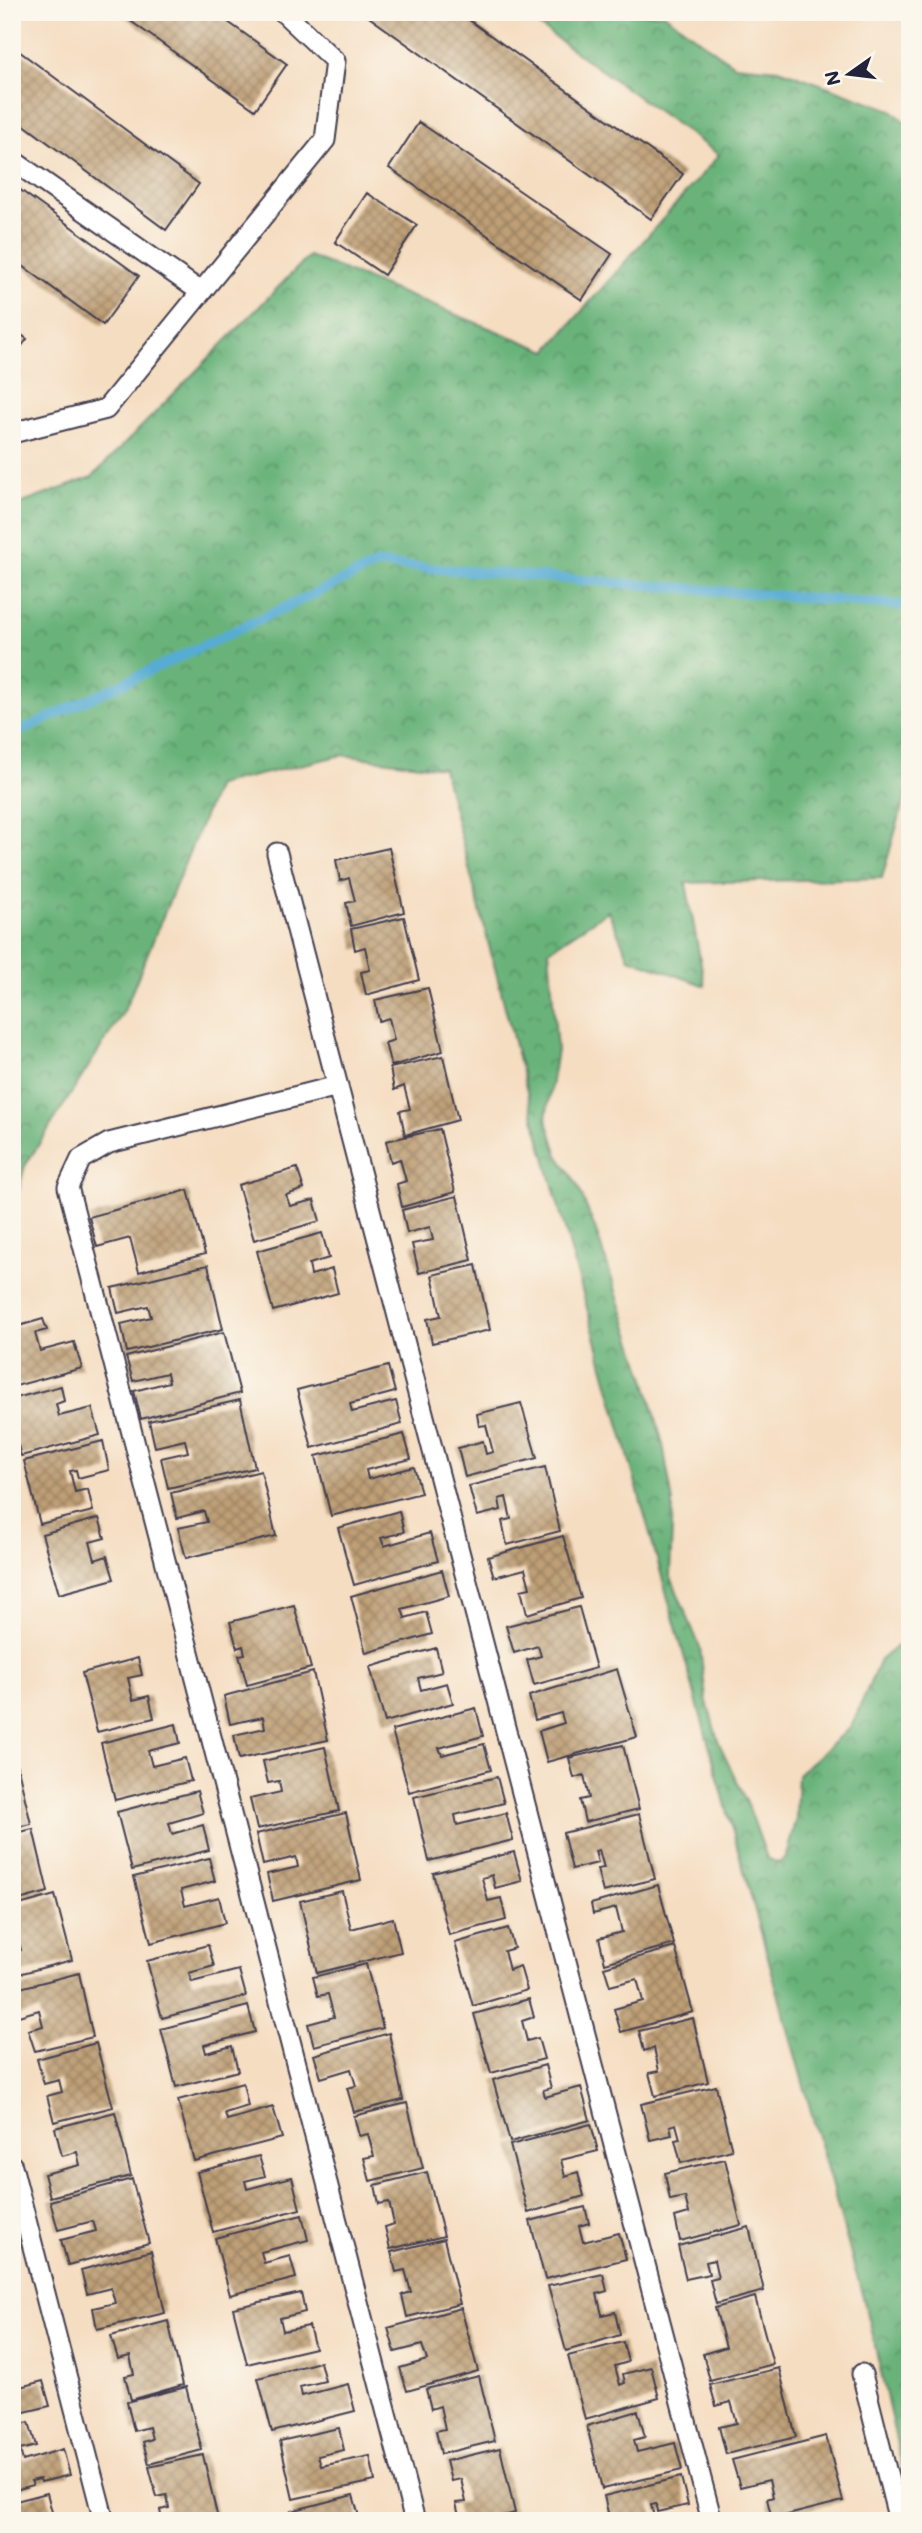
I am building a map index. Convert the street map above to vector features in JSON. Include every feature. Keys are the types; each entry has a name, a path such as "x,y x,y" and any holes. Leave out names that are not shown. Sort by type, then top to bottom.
{"lane":[{"path":"12,433 106,409 325,140 335,61 283,12"},
{"path":"12,160 201,292"},
{"path":"277,853 712,2521"},
{"path":"338,1086 109,1143 81,1159 68,1187 415,2521"},
{"path":"12,2166 104,2521"},
{"path":"862,2374 899,2521"}],"green space":[{"path":"520,12 664,14 734,65 779,69 892,110 910,127 910,780 882,878 686,883 705,986 629,958 608,911 549,950 557,1050 546,1118 558,1155 577,1184 596,1231 646,1382 663,1444 673,1503 670,1575 700,1647 706,1698 718,1741 748,1805 767,1858 778,1863 785,1859 796,1818 798,1774 851,1727 880,1660 910,1635 910,2503 870,2323 532,1111 443,768 342,755 217,785 124,1011 25,1166 12,1215 12,507 92,477 309,256 547,351 719,155"}],"building":[{"path":"118,12 214,12 287,64 255,110"},
{"path":"362,12 458,12 683,174 651,219"},
{"path":"12,46 199,184 166,230 12,116"},
{"path":"419,122 612,254 582,300 389,168"},
{"path":"12,184 139,276 103,325 12,258"},
{"path":"367,193 417,225 384,275 335,242"},
{"path":"12,328 27,339 12,359"},
{"path":"389,848 404,912 351,926 346,903 355,901 349,878 340,881 336,860"},
{"path":"404,917 419,980 366,995 361,972 370,970 365,947 355,950 351,929"},
{"path":"428,988 443,1051 391,1066 385,1043 394,1040 389,1018 379,1021 375,1000"},
{"path":"443,1056 458,1120 405,1135 400,1111 410,1109 404,1086 394,1090 390,1068"},
{"path":"440,1129 455,1192 402,1207 397,1184 406,1181 400,1159 391,1162 386,1141"},
{"path":"297,1168 304,1189 286,1195 290,1206 314,1200 320,1221 254,1240 238,1185"},
{"path":"188,1190 205,1254 139,1272 130,1238 97,1247 89,1217"},
{"path":"457,1196 472,1260 419,1273 412,1244 433,1240 430,1227 407,1233 402,1210"},
{"path":"322,1233 329,1258 309,1264 311,1275 332,1269 338,1293 273,1311 257,1251"},
{"path":"208,1265 223,1329 127,1352 121,1324 151,1317 148,1306 118,1313 112,1288"},
{"path":"476,1265 490,1330 432,1343 427,1319 441,1316 432,1275"},
{"path":"43,1319 47,1330 35,1333 40,1351 74,1342 82,1368 12,1387 12,1328"},
{"path":"224,1332 240,1393 141,1419 134,1391 169,1382 167,1373 133,1381 126,1357"},
{"path":"388,1366 395,1392 350,1404 352,1412 396,1401 402,1424 312,1448 297,1390"},
{"path":"61,1386 64,1401 56,1404 59,1416 92,1408 100,1435 21,1456 12,1424 12,1399"},
{"path":"240,1400 255,1468 168,1488 161,1458 188,1452 185,1440 155,1447 149,1421"},
{"path":"521,1403 537,1458 465,1477 458,1448 483,1441 486,1454 493,1452 486,1425 479,1426 477,1414"},
{"path":"404,1434 411,1459 366,1470 368,1479 414,1467 421,1493 331,1516 316,1456"},
{"path":"103,1441 109,1470 78,1478 76,1470 70,1471 75,1492 88,1489 93,1511 40,1524 24,1461"},
{"path":"545,1467 560,1531 507,1545 502,1521 511,1519 506,1497 499,1499 501,1510 477,1516 469,1486"},
{"path":"261,1471 276,1536 186,1558 178,1528 207,1522 204,1511 177,1518 171,1493"},
{"path":"399,1511 404,1532 381,1538 384,1546 430,1533 438,1561 354,1585 338,1528"},
{"path":"99,1518 105,1538 90,1542 95,1560 107,1556 114,1579 59,1594 42,1534"},
{"path":"563,1536 581,1598 527,1614 521,1590 530,1588 525,1569 494,1577 488,1557"},
{"path":"442,1570 449,1596 402,1609 405,1618 426,1612 432,1634 366,1653 351,1596"},
{"path":"294,1605 311,1668 247,1685 239,1655 245,1654 243,1646 237,1648 230,1622"},
{"path":"579,1607 596,1668 534,1685 527,1660 541,1656 538,1646 514,1653 506,1626"},
{"path":"436,1648 442,1672 418,1678 421,1690 447,1683 453,1703 385,1722 370,1667"},
{"path":"138,1658 142,1675 128,1678 133,1700 149,1696 154,1718 97,1732 82,1673"},
{"path":"617,1669 637,1737 547,1762 539,1731 564,1723 561,1713 535,1720 529,1696"},
{"path":"313,1672 328,1740 239,1759 234,1735 265,1728 263,1717 230,1724 224,1696"},
{"path":"476,1708 483,1736 439,1748 442,1755 484,1744 491,1770 409,1792 392,1730"},
{"path":"176,1724 180,1743 148,1751 152,1766 185,1758 191,1781 115,1800 101,1743"},
{"path":"623,1745 639,1809 585,1822 580,1800 589,1798 584,1775 574,1778 569,1758"},
{"path":"325,1747 339,1811 257,1829 250,1799 281,1792 279,1781 268,1783 263,1761"},
{"path":"12,1760 16,1760 31,1824 12,1828"},
{"path":"497,1777 504,1803 455,1815 457,1825 506,1813 513,1840 429,1861 414,1797"},
{"path":"197,1791 203,1813 169,1823 172,1834 203,1825 209,1850 132,1870 117,1812"},
{"path":"346,1813 361,1880 273,1901 267,1874 298,1867 296,1857 263,1865 256,1834"},
{"path":"639,1814 655,1879 603,1892 597,1869 604,1868 599,1850 595,1851 598,1863 572,1869 563,1833"},
{"path":"33,1829 48,1892 12,1902 12,1834"},
{"path":"514,1852 522,1881 495,1888 492,1875 482,1878 488,1901 501,1898 506,1920 449,1935 433,1873"},
{"path":"209,1858 215,1881 181,1890 185,1906 219,1897 225,1923 151,1943 134,1877"},
{"path":"658,1885 674,1944 605,1963 599,1938 622,1932 616,1908 593,1914 591,1904"},
{"path":"342,1891 351,1929 393,1918 401,1952 317,1973 300,1901"},
{"path":"55,1895 72,1960 15,1975 12,1952 21,1950 15,1928 12,1929 12,1907"},
{"path":"508,1928 514,1948 504,1951 509,1970 520,1966 527,1990 473,2006 455,1943"},
{"path":"208,1945 214,1966 189,1973 192,1982 239,1970 246,1996 162,2018 147,1961"},
{"path":"675,1947 693,2012 621,2032 614,2009 643,2001 637,1979 610,1986 604,1967"},
{"path":"366,1964 383,2028 314,2046 308,2024 334,2017 328,1994 318,1996 313,1977"},
{"path":"79,1973 93,2037 35,2051 28,2030 43,2026 39,2010 12,2018 12,1990"},
{"path":"529,1999 534,2017 522,2021 527,2041 538,2038 544,2059 491,2073 474,2014"},
{"path":"248,2006 255,2032 204,2045 206,2053 232,2046 238,2071 176,2087 161,2029"},
{"path":"693,2018 708,2082 655,2096 649,2073 659,2071 654,2048 644,2051 639,2031"},
{"path":"389,2033 403,2100 354,2112 347,2088 356,2086 351,2069 321,2078 314,2055"},
{"path":"96,2043 113,2107 54,2122 47,2096 62,2092 59,2080 44,2084 37,2059"},
{"path":"545,2065 551,2088 543,2090 545,2097 581,2087 590,2120 510,2142 493,2080"},
{"path":"243,2083 248,2106 225,2113 227,2120 273,2107 282,2138 194,2161 178,2100"},
{"path":"716,2086 732,2150 681,2163 675,2140 680,2139 676,2124 670,2126 672,2135 650,2140 641,2104"},
{"path":"407,2103 423,2168 370,2181 364,2158 374,2156 368,2134 359,2136 354,2116"},
{"path":"115,2112 131,2176 50,2197 44,2174 80,2165 77,2152 62,2156 55,2128"},
{"path":"591,2124 598,2151 561,2160 565,2176 578,2172 584,2196 528,2213 510,2145"},
{"path":"259,2156 265,2176 245,2181 247,2189 292,2177 300,2209 213,2232 197,2172"},
{"path":"725,2159 741,2225 680,2241 675,2217 689,2213 685,2197 670,2200 665,2173"},
{"path":"427,2172 444,2236 390,2249 385,2227 394,2224 389,2202 379,2204 375,2185"},
{"path":"132,2179 149,2243 68,2265 61,2240 96,2231 93,2221 58,2230 50,2201"},
{"path":"585,2207 589,2223 579,2226 583,2242 619,2233 626,2259 545,2279 530,2221"},
{"path":"302,2215 308,2240 261,2252 264,2263 290,2256 296,2278 230,2295 215,2238"},
{"path":"749,2227 764,2291 716,2304 710,2280 718,2278 714,2260 706,2262 709,2274 686,2279 678,2246"},
{"path":"444,2239 460,2304 407,2317 402,2295 411,2292 405,2270 396,2272 391,2252"},
{"path":"151,2251 165,2313 97,2329 93,2308 115,2303 111,2288 87,2294 81,2270"},
{"path":"603,2274 607,2291 597,2294 602,2315 615,2312 620,2335 566,2351 548,2286"},
{"path":"301,2293 305,2312 280,2318 283,2331 309,2326 315,2348 247,2364 233,2308"},
{"path":"755,2297 773,2364 710,2381 703,2354 726,2347 715,2308"},
{"path":"461,2308 478,2371 407,2391 400,2368 427,2360 422,2345 395,2352 388,2328"},
{"path":"168,2321 183,2385 131,2400 125,2376 134,2374 130,2356 118,2359 111,2336"},
{"path":"623,2342 628,2362 615,2366 620,2385 625,2383 623,2374 651,2367 659,2398 585,2419 568,2356"},
{"path":"12,2360 18,2378 12,2379"},
{"path":"320,2362 325,2381 300,2387 302,2396 348,2384 355,2411 272,2432 258,2378"},
{"path":"779,2368 796,2437 726,2454 719,2427 737,2423 731,2402 716,2406 710,2385"},
{"path":"479,2376 495,2441 441,2454 436,2431 445,2429 440,2406 431,2409 426,2389"},
{"path":"43,2381 50,2406 12,2415 12,2389"},
{"path":"186,2387 202,2450 149,2464 143,2442 152,2439 149,2427 134,2431 127,2402"},
{"path":"638,2411 645,2437 634,2440 637,2452 675,2443 682,2470 602,2489 587,2426"},
{"path":"29,2422 36,2446 20,2450 23,2461 63,2449 70,2475 41,2482 40,2479 31,2481 33,2485 12,2491 12,2427"},
{"path":"339,2428 344,2450 318,2456 321,2466 370,2456 375,2481 293,2499 280,2441"},
{"path":"826,2436 843,2501 772,2519 767,2499 773,2497 769,2480 740,2487 732,2460"},
{"path":"500,2448 515,2513 483,2521 460,2521 456,2503 466,2502 461,2479 451,2481 446,2461"},
{"path":"203,2455 218,2519 162,2521 160,2510 169,2508 167,2495 157,2497 149,2467"},
{"path":"681,2477 688,2505 657,2512 656,2504 651,2505 655,2521 610,2521 604,2496"},
{"path":"47,2493 53,2516 35,2521 12,2521 12,2502"},
{"path":"353,2495 360,2520 294,2521 291,2511"}],"waterway":[{"path":"12,735 378,564 910,606"}]}
